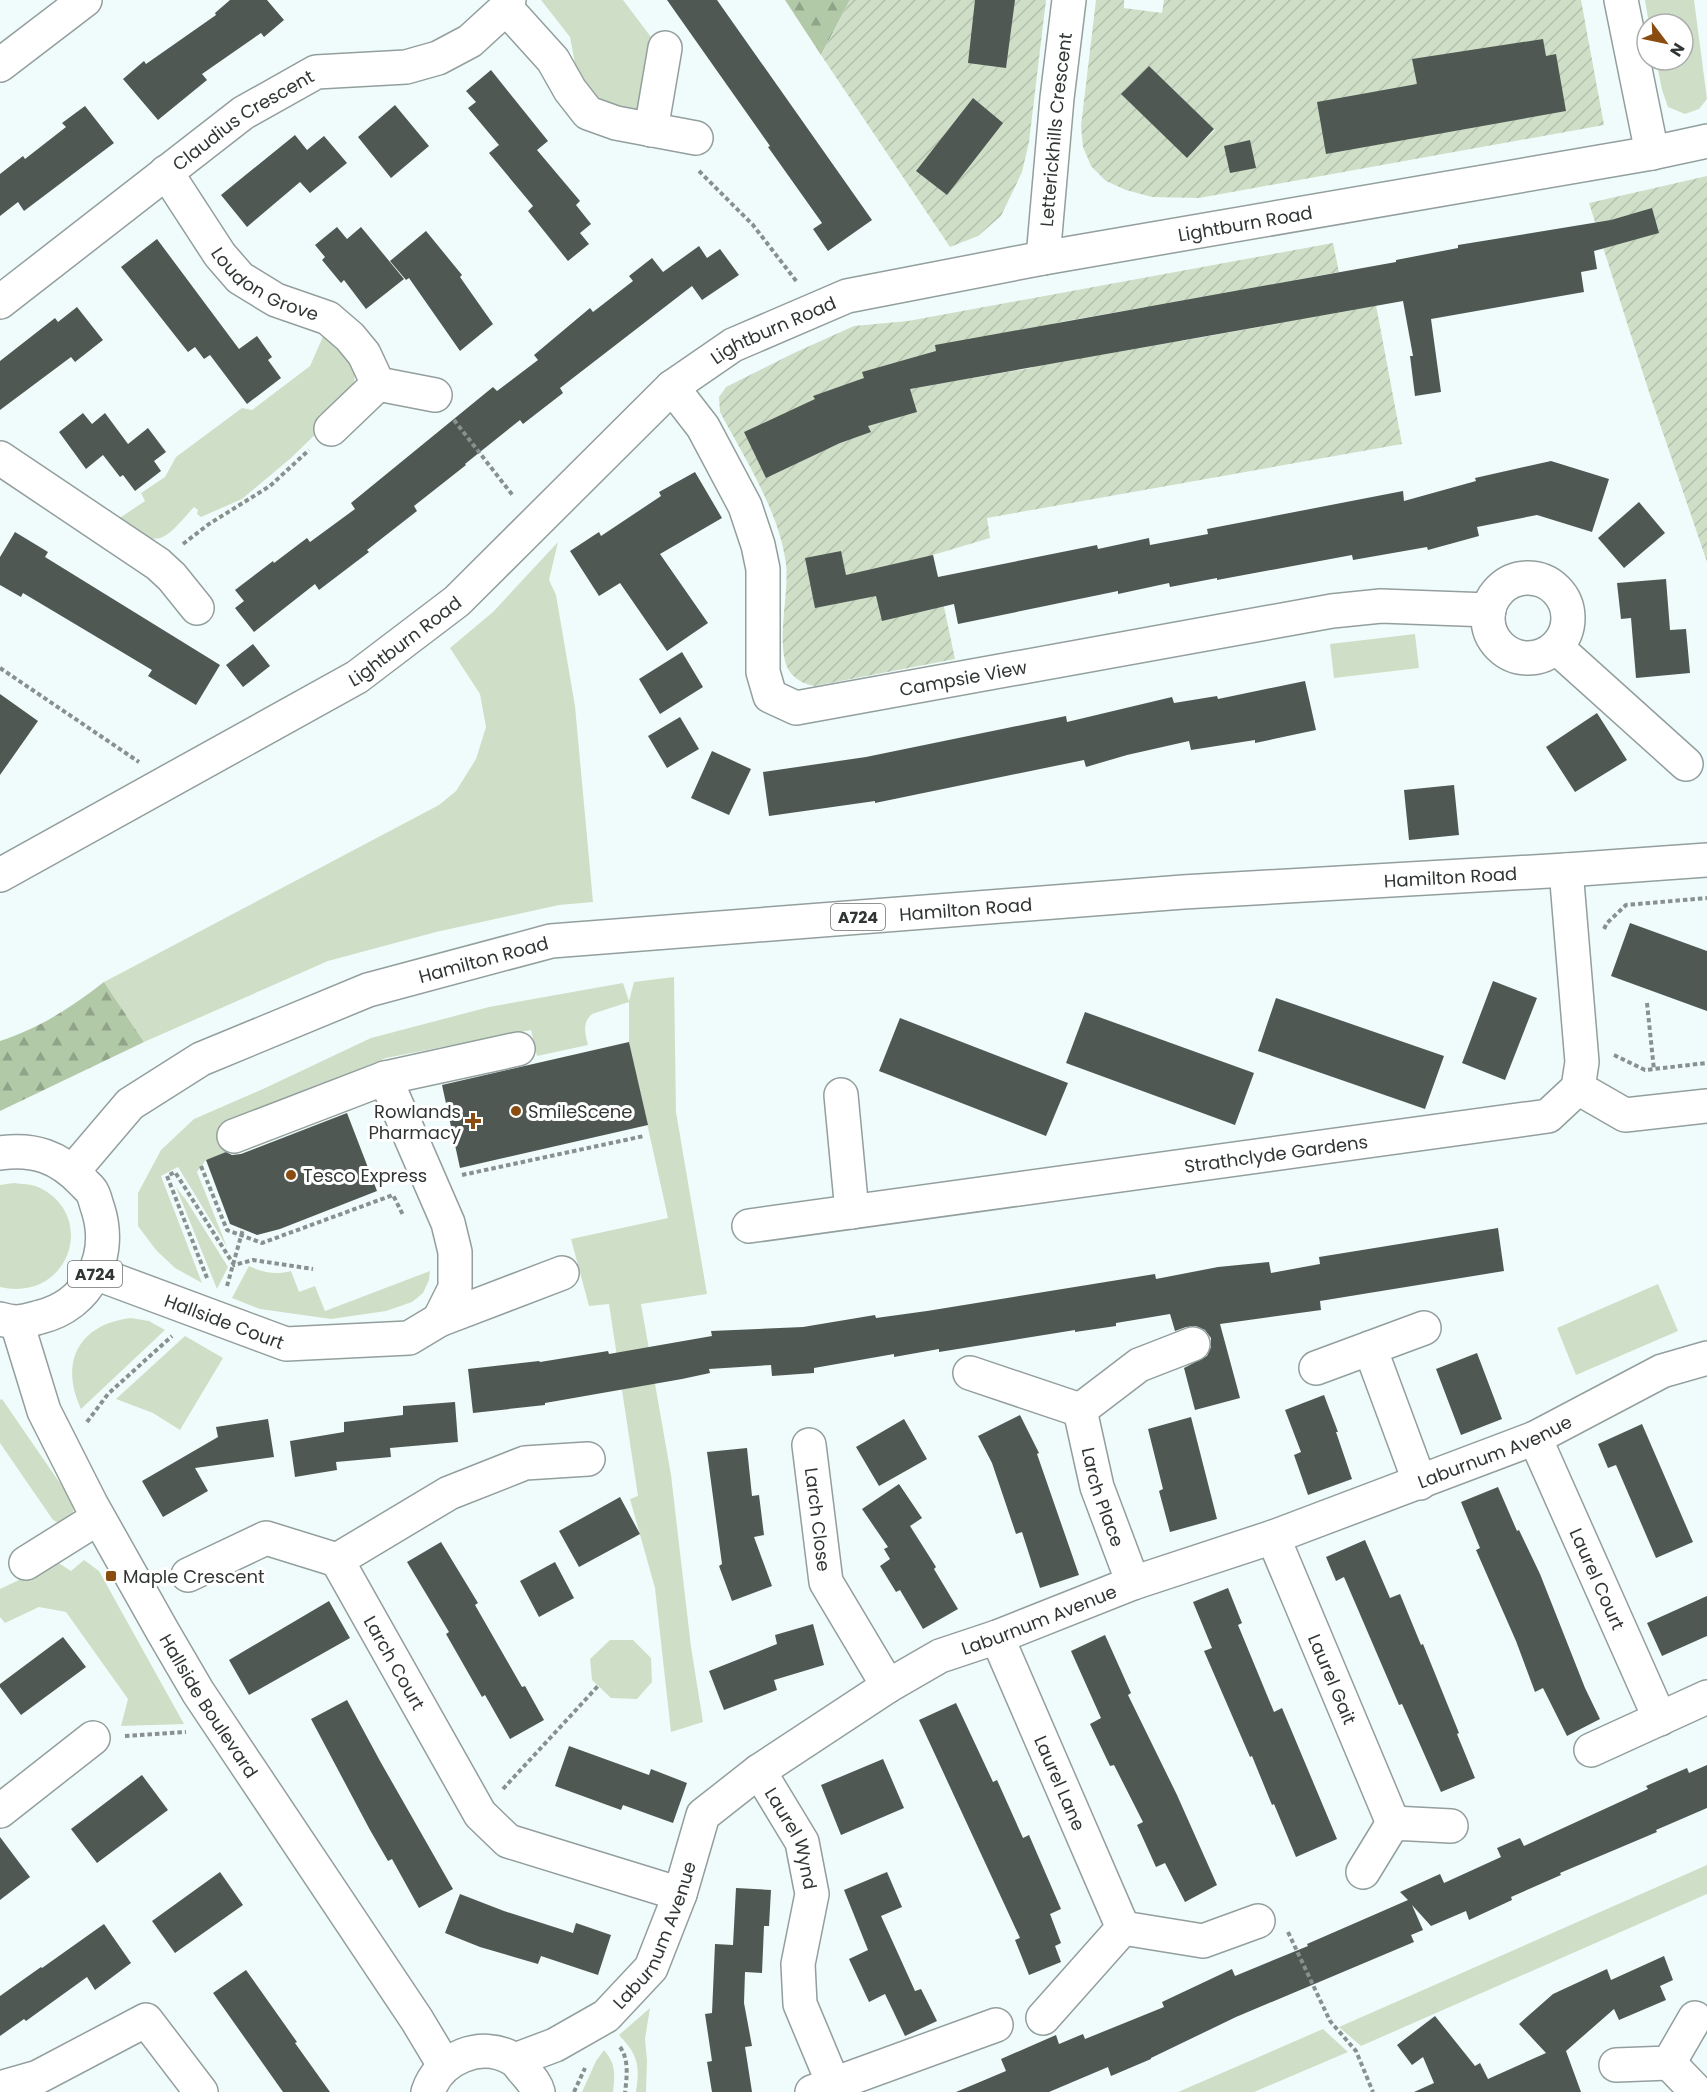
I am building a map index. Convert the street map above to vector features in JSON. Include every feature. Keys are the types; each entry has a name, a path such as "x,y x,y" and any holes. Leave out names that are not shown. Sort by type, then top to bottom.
{"street":[{"path":"0,65 85,0"},
{"name":"Letterickhills Crescent","path":"1043,258 1057,98 1069,0"},
{"path":"1621,0 1652,153"},
{"path":"507,4 553,60 570,90 588,113 616,123 676,135 665,48"},
{"name":"Claudius Crescent","path":"0,302 243,113 316,72 406,67 438,58 470,41 507,4"},
{"name":"Lightburn Road","path":"0,875 357,677 457,601 672,387 733,345 847,296 1043,258 1652,153 1707,141"},
{"name":"Loudon Grove","path":"166,172 220,255 240,278 276,300 328,318 350,337 364,354 378,384"},
{"path":"331,429 378,384 435,395"},
{"name":"Campsie View","path":"672,387 703,427 745,506 763,569 763,672 770,696 796,708 1332,611 1381,606 1489,610"},
{"path":"0,458 158,564 172,577 197,609"},
{"path":"1526,578 1540,579 1562,596 1567,608 1568,622 1565,636 1556,647 1534,658 1521,658 1509,654 1499,646 1492,635 1489,610 1493,599 1501,589 1512,581 1526,578"},
{"path":"1556,647 1686,764"},
{"name":"Hamilton Road","path":"73,1171 130,1104 201,1059 368,990 551,941 1183,892 1707,860"},
{"path":"1566,870 1582,1062 1578,1088 1625,1115 1707,1106"},
{"path":"234,1136 386,1078 518,1049"},
{"path":"386,1078 448,1223 455,1252 455,1288 439,1320"},
{"name":"Strathclyde Gardens","path":"749,1226 1548,1116 1578,1088"},
{"path":"841,1095 852,1212"},
{"name":"A724","path":"0,1153 14,1151 47,1155 73,1171 92,1192 100,1217 103,1246 95,1274 80,1295 56,1313 8,1321"},
{"name":"Hallside Court","path":"95,1274 286,1344 409,1338 439,1320 562,1273"},
{"name":"Hallside Boulevard","path":"8,1321 44,1411 98,1518 198,1692 417,2020 436,2079"},
{"path":"1316,1368 1424,1328"},
{"path":"970,1373 1080,1410 1139,1365 1193,1344"},
{"path":"1370,1348 1420,1483"},
{"name":"Laburnum Avenue","path":"515,2060 555,2045 606,2016 651,1968 680,1894 703,1815 759,1771 888,1686 940,1656 997,1637 1133,1583 1273,1537 1535,1438 1662,1371 1707,1358"},
{"name":"Larch Place","path":"1080,1410 1097,1487 1133,1583"},
{"name":"Laurel Court","path":"1535,1438 1660,1719"},
{"name":"Larch Close","path":"809,1445 825,1582 888,1686"},
{"path":"188,1575 266,1538 337,1560 449,1492 525,1463 588,1459"},
{"path":"26,1563 98,1518"},
{"name":"Laurel Gait","path":"1273,1537 1393,1823"},
{"name":"Larch Court","path":"337,1560 480,1814 508,1841 680,1894"},
{"name":"Laurel Lane","path":"997,1637 1123,1928"},
{"path":"1591,1750 1707,1697"},
{"path":"0,1811 93,1738"},
{"name":"Laurel Wynd","path":"759,1771 802,1842 812,1894 798,1964 800,2004 822,2087"},
{"path":"1363,1872 1393,1823 1451,1826"},
{"path":"1043,2018 1123,1928 1203,1941 1273,1925"},
{"path":"1668,2063 1695,2018"},
{"path":"0,2088 38,2076 146,2020 201,2092"},
{"path":"822,2087 996,2025"},
{"name":"Hallside Boulevard","path":"436,2079 455,2058 475,2051 502,2054 515,2060"},
{"path":"515,2060 537,2086 538,2092"},
{"path":"1616,2065 1668,2063 1697,2092"}],"path":[{"path":"676,135 683,156 753,225 791,272 816,310"},
{"path":"435,395 535,524"},
{"path":"209,524 270,486 331,429"},
{"path":"0,668 168,781"},
{"path":"1600,938 1607,923 1626,905 1707,898"},
{"path":"1647,1003 1654,1070"},
{"path":"1606,1051 1645,1070 1707,1063"},
{"path":"461,1175 644,1137"},
{"path":"201,1166 227,1230 262,1243 393,1195 403,1215"},
{"path":"211,1287 167,1176 175,1172 234,1265"},
{"path":"226,1289 243,1229"},
{"path":"234,1265 253,1260 313,1269"},
{"path":"83,1428 108,1394 179,1329"},
{"path":"480,1814 598,1686"},
{"path":"93,1738 193,1732"},
{"path":"1273,1925 1330,2020 1356,2051 1373,2092"},
{"path":"615,2043 622,2050 627,2071 625,2092"},
{"path":"574,2092 587,2062"}],"green space":[{"path":"541,0 623,0 651,37 655,50 643,114 605,103 578,79 570,37"},
{"path":"785,0 850,0 821,55"},
{"path":"850,0 1046,0 1029,142 1022,172 1001,216 978,236 950,247 821,55"},
{"path":"1096,0 1124,0 1124,8 1162,13 1164,0 1581,0 1604,125 1199,198 1152,197 1126,190 1106,181 1091,166 1083,147 1081,126","holes":["1149,66 1215,130 1196,148 1124,91"]},
{"path":"1645,0 1694,0 1707,99 1699,109 1685,114 1668,107 1658,72 1695,72 1695,12 1647,12"},
{"path":"1707,176 1707,562 1649,392 1589,203"},
{"path":"1333,243 1339,272 1295,280 1301,318 1376,305 1402,444 987,518 990,538 933,555 955,659 815,686 810,685 796,678 789,671 785,661 783,638 787,576 782,544 769,505 720,412 719,397 726,387 854,326 908,321","holes":["1264,287 1271,325 1181,341 1175,303","1145,307 1061,361 1055,323","1026,330 1032,368 942,383"]},
{"path":"325,332 349,359 355,375 354,383 343,398 319,415 325,425 291,458 242,499 201,517 194,507 173,529 159,538 142,535 115,521 145,501 141,493 165,477 176,457 242,408 252,410 310,366"},
{"path":"558,542 549,580 556,595 575,706 593,902 559,905 436,932 328,961 144,1042 104,982 439,805 456,791 476,759 486,727 480,694 450,648 493,612"},
{"path":"1415,634 1419,668 1334,678 1330,644"},
{"path":"674,977 676,1112 707,1294 641,1304 671,1475 691,1647 703,1722 671,1732 655,1588 630,1499 638,1496 609,1304 589,1306 571,1239 668,1218 629,1042 629,1002 589,1017 585,1032 588,1045 537,1056 531,1030 386,1058 218,1129 227,1152 206,1160 197,1172 227,1247 178,1167 161,1176 202,1283 175,1268 156,1250 138,1226 138,1193 161,1150 194,1119 371,1038 489,1007 623,983 629,1001 634,982"},
{"path":"104,982 144,1042 0,1111 0,1041 29,1030 55,1016"},
{"path":"14,1183 38,1187 57,1200 68,1217 71,1235 68,1254 58,1270 44,1282 24,1288 0,1287 0,1185"},
{"path":"176,1187 228,1267 217,1289"},
{"path":"249,1266 270,1273 291,1271 299,1292 315,1286 325,1311 430,1271 423,1293 412,1302 386,1311 331,1319 260,1309 232,1298"},
{"path":"1658,1284 1678,1331 1576,1375 1557,1328"},
{"path":"131,1318 149,1321 165,1330 81,1409 72,1376 73,1361 78,1348 98,1328"},
{"path":"185,1336 223,1358 180,1430 153,1413 116,1399"},
{"path":"2,1399 75,1505 71,1516 61,1524 53,1520 0,1443 0,1400"},
{"path":"84,1560 99,1571 184,1724 121,1726 128,1699 66,1612 39,1607 5,1623 0,1617 0,1589 57,1562 71,1571"},
{"path":"610,1640 633,1640 651,1658 652,1682 637,1699 611,1698 592,1680 590,1659"},
{"path":"1707,1865 1707,1894 1361,2046 1339,2027"},
{"path":"650,2008 645,2039 646,2092 636,2092 638,2075 636,2061 619,2035"},
{"path":"1323,2029 1348,2052 1254,2092 1178,2092"},
{"path":"604,2050 614,2070 613,2092 582,2092 596,2061"}],"building":[{"path":"230,0 267,0 284,20 264,37 261,33 202,74 207,80 158,120 123,79 144,61 146,64 216,15 215,13"},
{"path":"667,0 717,0 872,220 828,251 813,229 822,223"},
{"path":"975,0 1015,0 1006,68 968,63"},
{"path":"1543,39 1546,56 1556,54 1566,111 1326,154 1317,102 1417,84 1412,59"},
{"path":"1149,66 1214,129 1187,158 1121,94"},
{"path":"491,70 548,141 537,150 580,201 576,205 591,224 580,233 589,244 568,261 528,211 533,206 489,153 499,145 468,108 476,102 466,91"},
{"path":"973,98 1003,123 947,195 916,171"},
{"path":"395,105 429,146 391,178 358,137"},
{"path":"85,106 114,143 24,211 18,202 0,216 0,174 23,156 25,159 66,127 62,123"},
{"path":"295,135 307,150 324,136 347,163 310,193 300,182 247,227 221,195"},
{"path":"1250,140 1256,168 1230,173 1224,146"},
{"path":"1652,208 1659,233 1594,251 1597,269 1581,272 1584,292 1431,319 1441,392 1415,396 1410,356 1413,356 1403,301 910,389 917,412 868,426 871,432 840,443 766,478 744,432 815,399 813,396 864,378 862,372 936,351 935,345 1396,262 1396,260 1458,248 1458,245 1611,220"},
{"path":"337,227 347,239 361,227 404,279 366,309 344,280 341,283 322,260 325,257 315,245"},
{"path":"426,231 462,275 460,277 493,324 460,351 409,278 406,280 390,261"},
{"path":"157,239 239,349 257,336 272,357 268,360 281,378 247,404 210,355 204,359 195,347 188,352 121,267"},
{"path":"699,246 707,258 720,249 739,275 702,300 692,286 560,388 563,393 523,424 520,420 414,506 417,511 367,550 369,552 319,590 315,584 254,632 235,608 244,601 235,590 307,538 310,542 355,509 351,503 493,387 497,391 538,360 534,355 590,308 593,312 633,281 629,276 652,258 663,272"},
{"path":"77,307 103,340 75,362 71,357 0,410 0,361 55,318 58,322"},
{"path":"83,413 92,424 105,413 128,444 148,428 166,452 154,461 161,471 135,491 123,475 120,477 103,455 86,469 59,432"},
{"path":"1551,461 1609,479 1592,532 1537,515 1477,527 1479,536 1428,550 1427,547 1353,560 1352,555 1217,580 1217,578 1170,587 1169,583 1118,594 1118,591 958,624 954,604 882,621 876,596 815,608 805,558 841,551 846,575 933,555 938,577 1097,545 1098,549 1149,538 1150,545 1208,534 1207,529 1403,491 1404,501 1476,481 1475,478"},
{"path":"695,472 722,518 660,554 708,623 667,651 620,583 599,596 570,551 599,532 601,536 661,496 659,492"},
{"path":"1639,502 1665,533 1624,568 1598,538"},
{"path":"15,532 48,552 45,557 220,665 196,705 148,676 152,670 23,593 21,597 0,585 0,557"},
{"path":"1666,579 1670,630 1686,629 1690,673 1636,678 1631,618 1621,619 1617,583"},
{"path":"253,644 270,666 243,687 226,665"},
{"path":"682,652 703,687 660,714 639,679"},
{"path":"1305,681 1316,730 1255,743 1255,740 1191,750 1189,741 1086,767 1084,760 875,803 875,801 769,816 763,772 866,757 1066,716 1067,722 1172,697 1174,703 1217,696 1218,699"},
{"path":"0,694 38,721 0,775"},
{"path":"1597,713 1627,760 1575,792 1546,747"},
{"path":"680,717 699,749 667,768 648,736"},
{"path":"712,751 751,769 729,815 691,798"},
{"path":"1454,785 1459,835 1409,840 1404,790"},
{"path":"1630,923 1707,951 1707,1011 1611,976"},
{"path":"1493,981 1537,998 1505,1080 1462,1063"},
{"path":"1276,998 1444,1056 1425,1109 1258,1051"},
{"path":"1085,1012 1254,1073 1235,1125 1066,1063"},
{"path":"900,1018 1068,1083 1046,1136 879,1071"},
{"path":"629,1042 648,1125 460,1168 442,1085"},
{"name":"Tesco Express","path":"347,1113 377,1191 280,1229 257,1235 230,1224 206,1160 226,1152 232,1155 241,1154"},
{"path":"1498,1228 1504,1271 1320,1301 1321,1310 1220,1324 1240,1398 1195,1410 1184,1368 1207,1356 1211,1347 1211,1338 1205,1330 1196,1326 1175,1331 1170,1314 1116,1323 1116,1326 1075,1332 1075,1330 939,1352 939,1349 894,1357 894,1354 814,1368 814,1373 772,1376 771,1365 709,1369 710,1373 545,1403 545,1405 473,1413 468,1369 540,1362 608,1351 609,1354 712,1336 711,1331 803,1327 875,1315 876,1318 927,1311 1155,1274 1156,1279 1218,1267 1269,1262 1271,1273 1320,1264 1319,1257"},
{"path":"1477,1353 1502,1419 1461,1435 1436,1369"},
{"path":"1324,1395 1352,1479 1308,1495 1294,1455 1301,1452 1285,1410"},
{"path":"455,1402 458,1442 390,1448 391,1457 336,1462 337,1470 295,1477 290,1441 344,1432 344,1422 403,1415 403,1406"},
{"path":"1020,1415 1039,1453 1037,1454 1079,1575 1040,1588 1022,1532 1016,1534 992,1463 978,1436"},
{"path":"1191,1417 1217,1519 1170,1532 1159,1491 1163,1489 1148,1429"},
{"path":"268,1419 274,1457 195,1468 208,1491 163,1517 142,1481 218,1437 216,1427"},
{"path":"904,1419 927,1459 879,1486 856,1447"},
{"path":"1642,1424 1693,1542 1656,1558 1616,1465 1608,1468 1598,1444"},
{"path":"747,1448 752,1496 759,1495 764,1535 754,1537 772,1586 732,1601 719,1566 722,1564 707,1452"},
{"path":"899,1484 922,1518 910,1526 936,1567 934,1569 958,1609 923,1629 900,1590 896,1592 880,1566 890,1559 884,1549 888,1547 862,1509"},
{"path":"1498,1487 1517,1531 1519,1530 1540,1574 1585,1688 1600,1719 1567,1736 1543,1688 1535,1692 1516,1641 1476,1550 1480,1548 1461,1502"},
{"path":"620,1497 640,1534 579,1567 559,1531"},
{"path":"1365,1540 1390,1598 1400,1594 1421,1645 1423,1644 1475,1778 1441,1792 1402,1704 1399,1705 1344,1577 1336,1581 1326,1557"},
{"path":"441,1542 478,1603 475,1605 522,1687 525,1686 544,1720 510,1739 485,1695 482,1697 446,1634 449,1632 407,1562"},
{"path":"555,1562 574,1598 539,1617 520,1581"},
{"path":"1228,1588 1242,1623 1238,1625 1274,1712 1282,1708 1337,1839 1296,1857 1204,1651 1212,1648 1193,1602"},
{"path":"1707,1596 1707,1636 1662,1656 1647,1623"},
{"path":"329,1601 350,1638 249,1695 229,1660"},
{"path":"813,1624 824,1665 774,1680 777,1690 724,1710 709,1671 777,1644 775,1635"},
{"path":"1105,1635 1131,1693 1128,1695 1177,1795 1217,1885 1185,1902 1165,1863 1156,1867 1137,1825 1143,1822 1114,1765 1110,1766 1090,1724 1101,1718 1071,1651"},
{"path":"63,1637 86,1667 21,1715 0,1684"},
{"path":"347,1700 453,1889 419,1908 392,1859 388,1861 370,1830 311,1719"},
{"path":"956,1703 993,1782 997,1780 1023,1838 1029,1835 1061,1909 1050,1914 1061,1943 1055,1946 1061,1962 1029,1975 1015,1940 1020,1938 919,1720"},
{"path":"569,1746 649,1775 651,1769 687,1783 673,1823 623,1805 621,1810 555,1786"},
{"path":"883,1759 904,1808 841,1835 821,1785"},
{"path":"1707,1765 1707,1808 1560,1873 1561,1875 1511,1897 1512,1900 1469,1920 1466,1911 1431,1926 1412,1905 1423,1930 1411,1935 1414,1942 1236,2017 1151,2059 1111,2076 1108,2067 1049,2092 956,2092 1006,2071 1001,2059 1056,2035 1059,2044 1083,2034 1085,2039 1164,2007 1162,2002 1232,1969 1235,1976 1308,1946 1307,1944 1408,1900 1400,1892 1440,1874 1444,1883 1501,1857 1497,1848 1520,1838 1524,1846 1648,1789 1646,1786 1687,1768 1689,1773"},
{"path":"142,1775 168,1810 97,1863 71,1829"},
{"path":"0,1837 30,1877 0,1900"},
{"path":"220,1872 243,1905 175,1953 152,1921"},
{"path":"887,1872 902,1907 881,1916 915,1991 921,1989 937,2021 905,2036 885,1994 869,2002 849,1959 868,1950 844,1890"},
{"path":"736,1888 771,1890 769,1926 764,1926 762,1973 745,1972 744,2003 752,2046 745,2047 752,2092 712,2092 707,2062 712,2061 705,2014 712,2013 715,1944 733,1945"},
{"path":"460,1894 573,1933 576,1923 611,1935 598,1975 541,1956 538,1964 480,1947 445,1933"},
{"path":"104,1924 131,1963 95,1990 87,1977 26,2021 24,2019 0,2036 0,1996"},
{"path":"1664,1956 1673,1980 1660,1986 1666,2000 1619,2020 1614,2009 1566,2051 1581,2092 1414,2092 1434,2083 1423,2057 1412,2065 1397,2045 1435,2016 1475,2066 1480,2063 1488,2079 1546,2053 1519,2024 1553,1994 1607,1969 1611,1980"},
{"path":"246,1970 330,2092 283,2092 213,1993"}],"place":[{"name":"SmileScene","path":"516,1111"},
{"name":"Rowlands Pharmacy","path":"473,1121"},
{"name":"Tesco Express","path":"291,1175"},
{"name":"Maple Crescent","path":"111,1576"}]}
